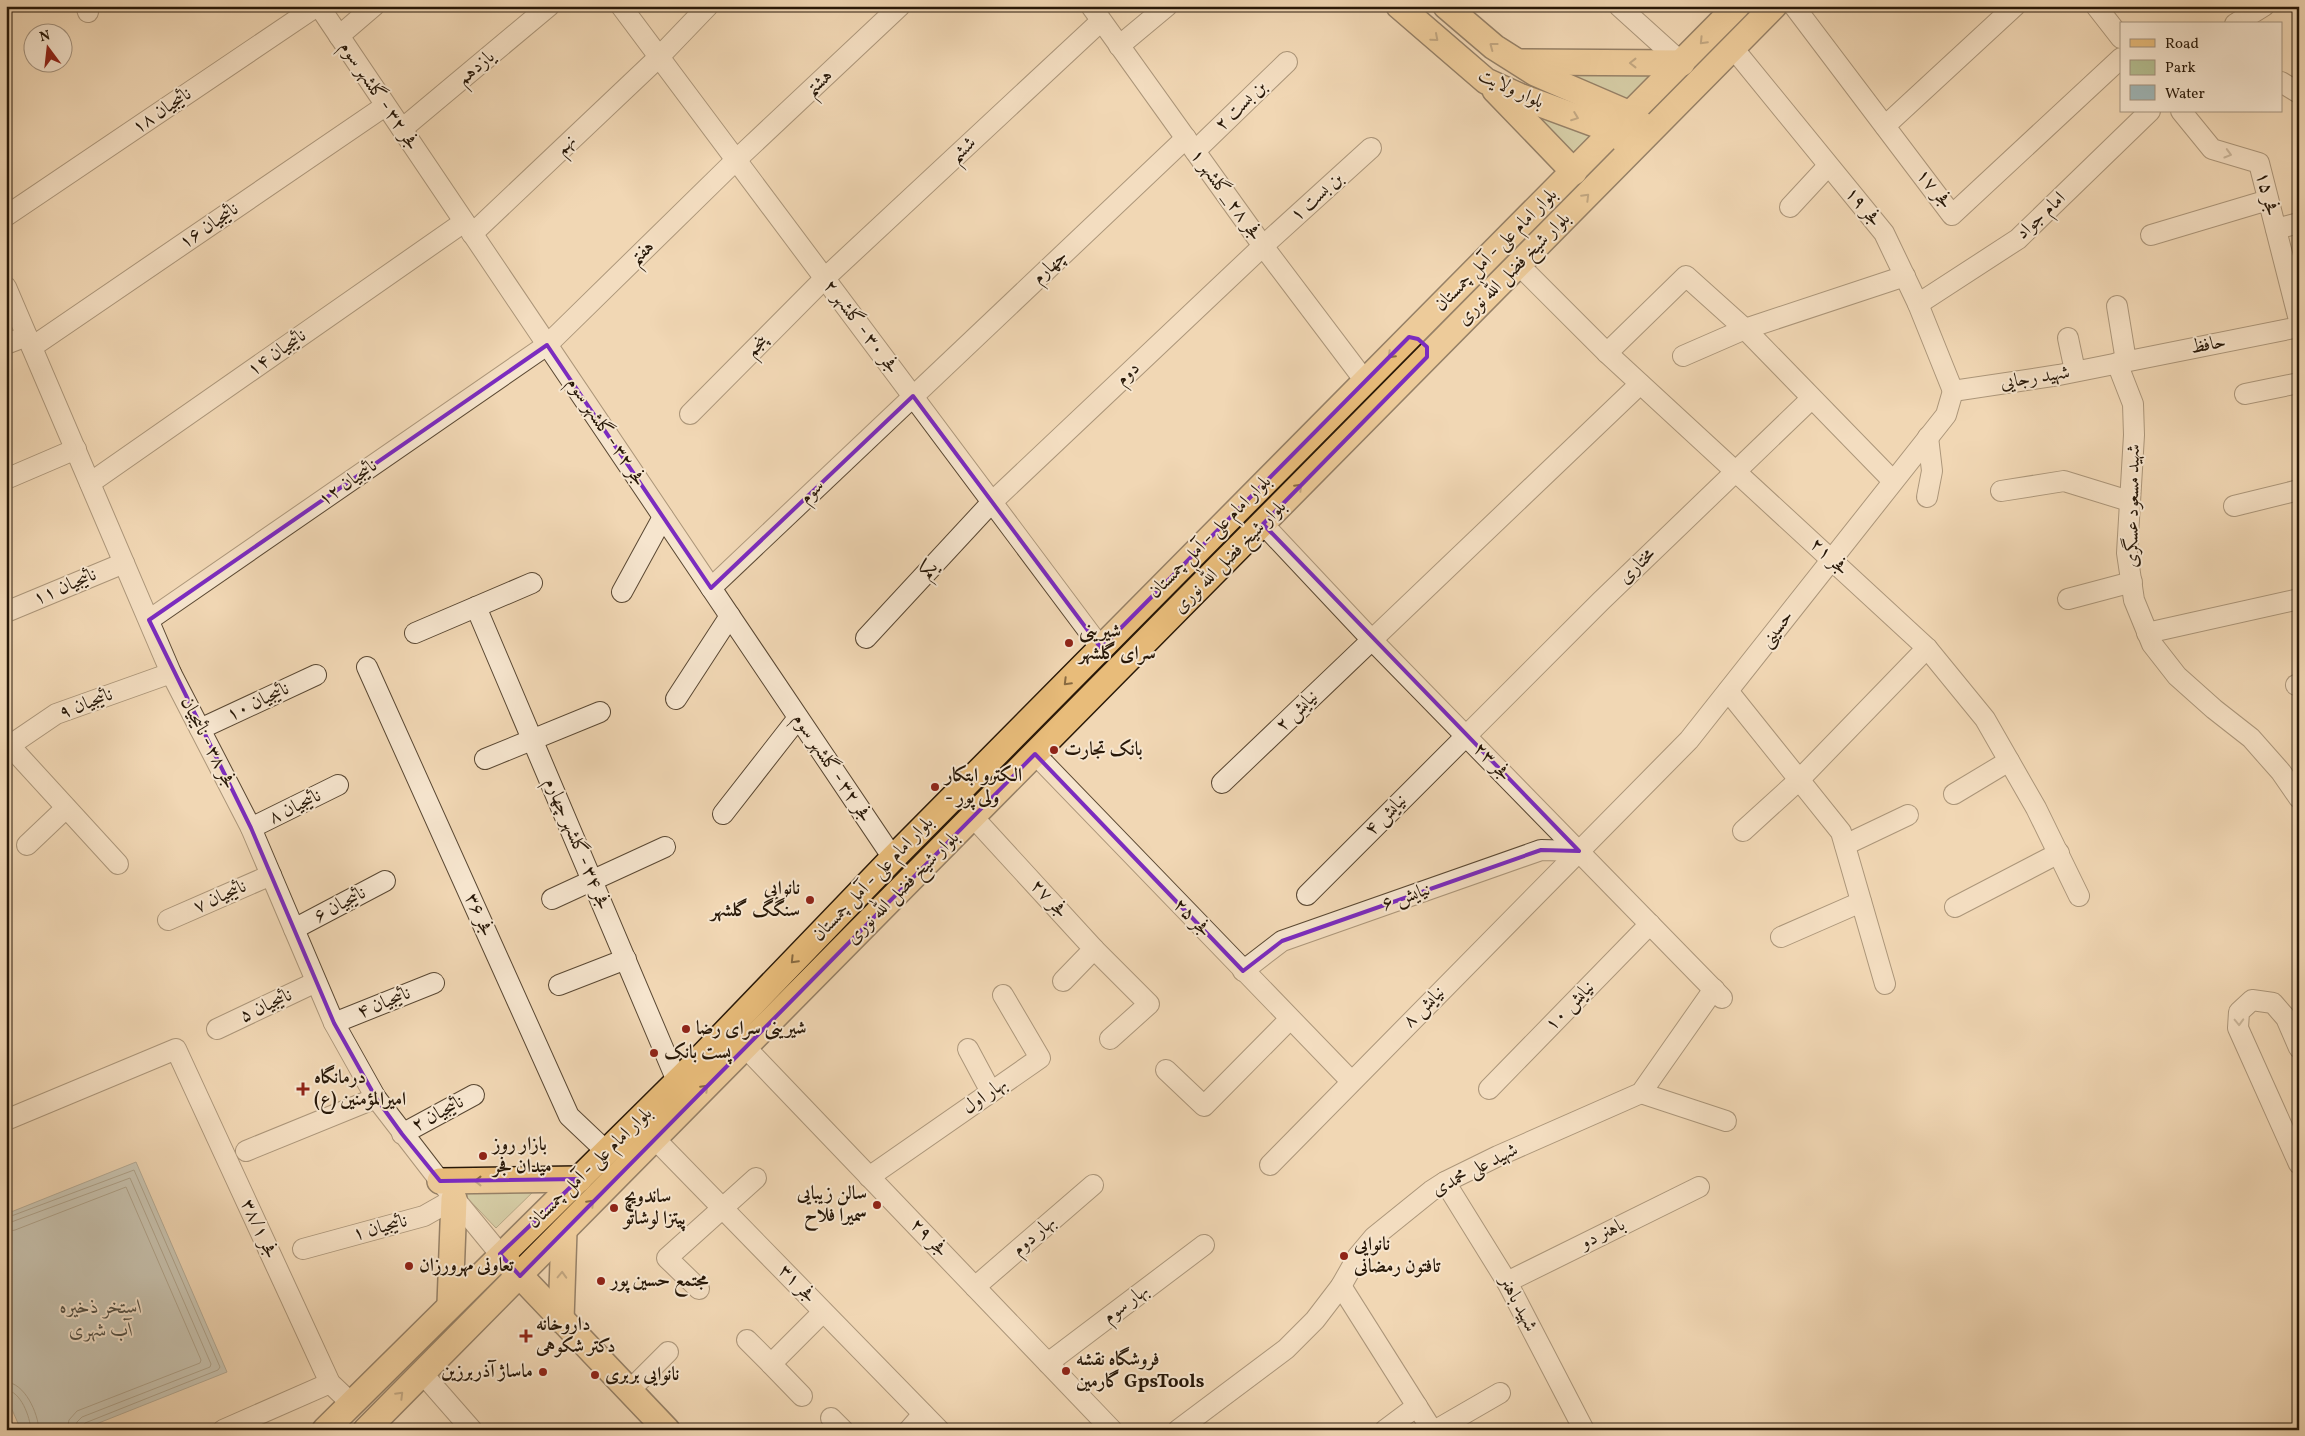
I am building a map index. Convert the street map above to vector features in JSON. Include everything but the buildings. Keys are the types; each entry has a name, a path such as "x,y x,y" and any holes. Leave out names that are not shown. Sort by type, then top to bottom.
{"main road":[{"name":"بلوار ولایت","path":"1399,6 1486,81 1519,96 1622,123"},
{"name":"بلوار ولایت","path":"1446,6 1494,46 1622,123"},
{"name":"بلوار امام علی - آمل چمستان","path":"325,1430 500,1254 580,1179 893,858 1737,6"},
{"name":"بلوار شیخ فضل الله نوری","path":"422,1373 1774,6"},
{"path":"1519,96 1526,95 1535,86 1526,67 1682,63"},
{"path":"1486,81 1574,172"},
{"path":"1622,123 1642,141"},
{"path":"1452,293 1452,303 1461,312 1470,314"},
{"path":"1409,336 1418,339 1427,347 1427,357"},
{"path":"450,1304 447,1190 580,1179"},
{"path":"561,1320 564,1231"},
{"path":"500,1254 667,1430"},
{"path":"366,1430 422,1373"}],"street":[{"name":"فجر ۳۲ - گلشهر سوم","path":"318,6 893,858"},
{"name":"نائیجیان ۱۸","path":"6,216 318,6"},
{"path":"339,36 374,6"},
{"name":"یازدهم","path":"402,129 550,6"},
{"name":"فجر ۳۰ - گلشهر ۲","path":"621,6 1101,648"},
{"name":"نهم","path":"468,228 659,57 708,6"},
{"name":"هشتم","path":"736,160 900,6"},
{"path":"1119,46 1167,6"},
{"path":"1619,6 1682,63"},
{"name":"فجر ۱۷","path":"1794,6 1952,215 2120,59"},
{"path":"1885,126 2015,6"},
{"path":"2096,6 2120,37"},
{"path":"2238,22 2264,6"},
{"name":"فجر ۲۸_گلشهر ۱","path":"1096,14 1263,246 1365,380"},
{"name":"ششم","path":"825,278 1096,14"},
{"name":"فجر ۱۹","path":"1733,48 1884,233 1918,304 1953,391"},
{"name":"بن بست ۲","path":"1190,144 1287,62"},
{"path":"2282,83 2299,93"},
{"name":"نائیجیان ۱۶","path":"6,344 30,342 385,106"},
{"name":"امام جواد","path":"1918,304 2018,240 2149,112"},
{"name":"فجر ۱۵","path":"2182,112 2212,150 2259,163 2299,320"},
{"name":"چهارم","path":"913,396 1190,144"},
{"name":"بن بست ۱","path":"1263,246 1371,148"},
{"name":"هفتم","path":"547,345 736,160"},
{"path":"1790,207 1828,166"},
{"path":"2151,235 2268,200"},
{"path":"2276,229 2299,223"},
{"name":"نائیجیان ۱۴","path":"90,483 468,228"},
{"name":"دوم","path":"992,502 1263,246"},
{"name":"فجر ۲۱","path":"1519,265 1640,384 1927,648 1984,719 2010,761 2080,896"},
{"path":"1607,353 1686,276 1745,329 1811,399 1893,481"},
{"path":"1683,356 1745,329 1905,276"},
{"name":"پنجم","path":"690,414 825,278"},
{"name":"فجر ۳۸ - نائیجیان","path":"6,287 171,672 251,828 334,1023 376,1098 402,1134 500,1254"},
{"name":"شهید مسعود عسگری","path":"2117,306 2121,362 2133,404 2134,435 2127,553 2134,600 2152,644 2177,676 2251,738 2281,772 2299,798"},
{"name":"حافظ","path":"2121,362 2299,327"},
{"path":"2068,338 2075,371"},
{"name":"نائیجیان ۱۲","path":"149,620 547,345"},
{"name":"شهید رجایی","path":"1953,391 2121,362"},
{"path":"2244,394 2299,383"},
{"name":"نیایش ۲","path":"1222,783 1640,384"},
{"name":"حسینی","path":"1579,851 1689,740 1928,438 1946,414 1953,391"},
{"name":"سوم","path":"711,588 913,396"},
{"name":"مختاری","path":"1466,736 1811,399"},
{"path":"1926,497 1932,471 1928,438"},
{"path":"6,479 76,449"},
{"path":"2001,491 2064,481 2129,502"},
{"path":"2234,506 2299,490"},
{"name":"یکم","path":"866,638 992,502"},
{"path":"622,592 663,517"},
{"name":"فجر ۲۳","path":"1263,524 1371,639 1718,994 1641,1093"},
{"name":"نائیجیان ۱۱","path":"6,612 124,562"},
{"path":"2068,599 2132,582"},
{"path":"415,633 532,583"},
{"path":"2148,634 2299,599"},
{"name":"فجر ۳۴ - گلشهر چهارم","path":"476,607 677,1081"},
{"path":"676,699 730,616"},
{"path":"1743,831 1799,780 1927,648"},
{"name":"فجر ۳۶","path":"367,667 569,1116 606,1152"},
{"name":"نائیجیان ۹","path":"8,746 56,714 171,672"},
{"name":"نائیجیان ۱۰","path":"200,729 316,675"},
{"path":"1728,691 1841,832 1885,984"},
{"path":"485,759 600,712"},
{"path":"723,814 798,718"},
{"name":"نیایش ۴","path":"1307,895 1466,736"},
{"path":"8,746 118,864"},
{"name":"فجر ۲۵","path":"1035,754 1243,972 1351,1081"},
{"path":"1954,794 2010,761"},
{"name":"نائیجیان ۸","path":"251,828 338,785"},
{"path":"27,845 66,808"},
{"path":"1845,845 1908,815"},
{"name":"فجر ۲۷","path":"973,817 1094,949 1149,1004 1110,1039"},
{"path":"552,899 665,847"},
{"name":"نیایش ۶","path":"1243,972 1282,941 1541,850 1579,851"},
{"name":"نیایش ۸","path":"1270,1165 1579,851"},
{"path":"1955,907 2059,853"},
{"name":"نائیجیان ۷","path":"168,920 271,875"},
{"name":"نائیجیان ۶","path":"294,930 385,881"},
{"path":"1781,938 1861,902"},
{"name":"نیایش ۱۰","path":"1489,1089 1650,924"},
{"path":"1063,982 1094,949"},
{"path":"559,985 626,959"},
{"name":"نائیجیان ۵","path":"216,1029 316,982"},
{"name":"نائیجیان ۴","path":"334,1023 434,984"},
{"name":"بهار اول","path":"869,1176 1040,1058 1004,994"},
{"path":"2299,1048 2286,1018 2272,1003 2252,1000 2239,1012 2238,1028 2299,1164"},
{"path":"1166,1070 1204,1106 1290,1019"},
{"name":"فجر ۲۹","path":"745,1047 1112,1430"},
{"path":"968,1048 991,1092"},
{"name":"فجر ۳۸/۱","path":"6,1120 176,1049 330,1383 351,1403"},
{"path":"1641,1093 1726,1121"},
{"name":"شهید علی محمدی","path":"1178,1430 1202,1422 1286,1350 1315,1320 1341,1286 1358,1256 1374,1237 1445,1182 1641,1093"},
{"name":"نائیجیان ۲","path":"402,1134 474,1095"},
{"path":"246,1151 376,1098"},
{"name":"فجر ۳۱","path":"655,1139 939,1430"},
{"path":"699,1289 667,1258 756,1178"},
{"name":"شهید باهنر","path":"1445,1182 1507,1282 1584,1430"},
{"name":"بهار دوم","path":"975,1287 1093,1185"},
{"name":"باهنر دو","path":"1507,1282 1699,1187"},
{"name":"نائیجیان ۱","path":"303,1249 424,1216 447,1190"},
{"name":"بهار سوم","path":"1048,1363 1204,1245"},
{"path":"1341,1286 1432,1430"},
{"path":"771,1364 824,1312"},
{"path":"747,1340 802,1396"},
{"path":"629,1391 668,1352"},
{"path":"422,1373 472,1430"},
{"path":"223,1430 330,1383"},
{"path":"1436,1430 1500,1393"},
{"path":"1385,1430 1417,1406"},
{"path":"909,1430 923,1414"}],"highlighted area":[{"path":"1409,337 1418,339 1427,347 1427,357 1263,524 1579,851 1541,850 1282,941 1243,971 1035,754 520,1276 500,1254 579,1179 440,1181 402,1134 376,1098 334,1023 251,828 149,620 547,345 711,588 913,396 1101,648"}],"green space":[{"path":"1662,69 1628,104 1567,78 1569,74"},
{"path":"1543,114 1599,134 1573,160 1542,125 1540,118"},
{"path":"538,1187 496,1228 458,1188"}],"water":[{"name":"استخر ذخیره آب شهری","path":"136,1162 227,1372 81,1430 21,1430 6,1396 6,1214"}],"place":[{"name":"شیرینی سرای گلشهر","path":"1069,643"},
{"name":"بانک تجارت","path":"1054,750"},
{"name":"الکترو ابتکار - ولی پور","path":"935,787"},
{"name":"نانوایی سنگگ گلشهر","path":"810,900"},
{"name":"شیرینی سرای رضا","path":"686,1029"},
{"name":"پست بانک","path":"654,1053"},
{"name":"درمانگاه امیرالمؤمنین (ع)","path":"303,1089"},
{"name":"بازار روز میدان فجر","path":"483,1156"},
{"name":"سالن زیبایی سمیرا فلاح","path":"877,1205"},
{"name":"ساندویچ پیتزا لوشاتو","path":"614,1208"},
{"name":"نانوایی تافتون رمضانی","path":"1344,1256"},
{"name":"تعاونی مهرورزان","path":"409,1266"},
{"name":"مجتمع حسین پور","path":"601,1281"},
{"name":"داروخانه دکتر شکوهی","path":"526,1336"},
{"name":"فروشگاه نقشه گارمین GpsTools","path":"1066,1371"},
{"name":"ماساژ آذربرزین","path":"543,1372"},
{"name":"نانوایی بربری","path":"595,1375"}]}
